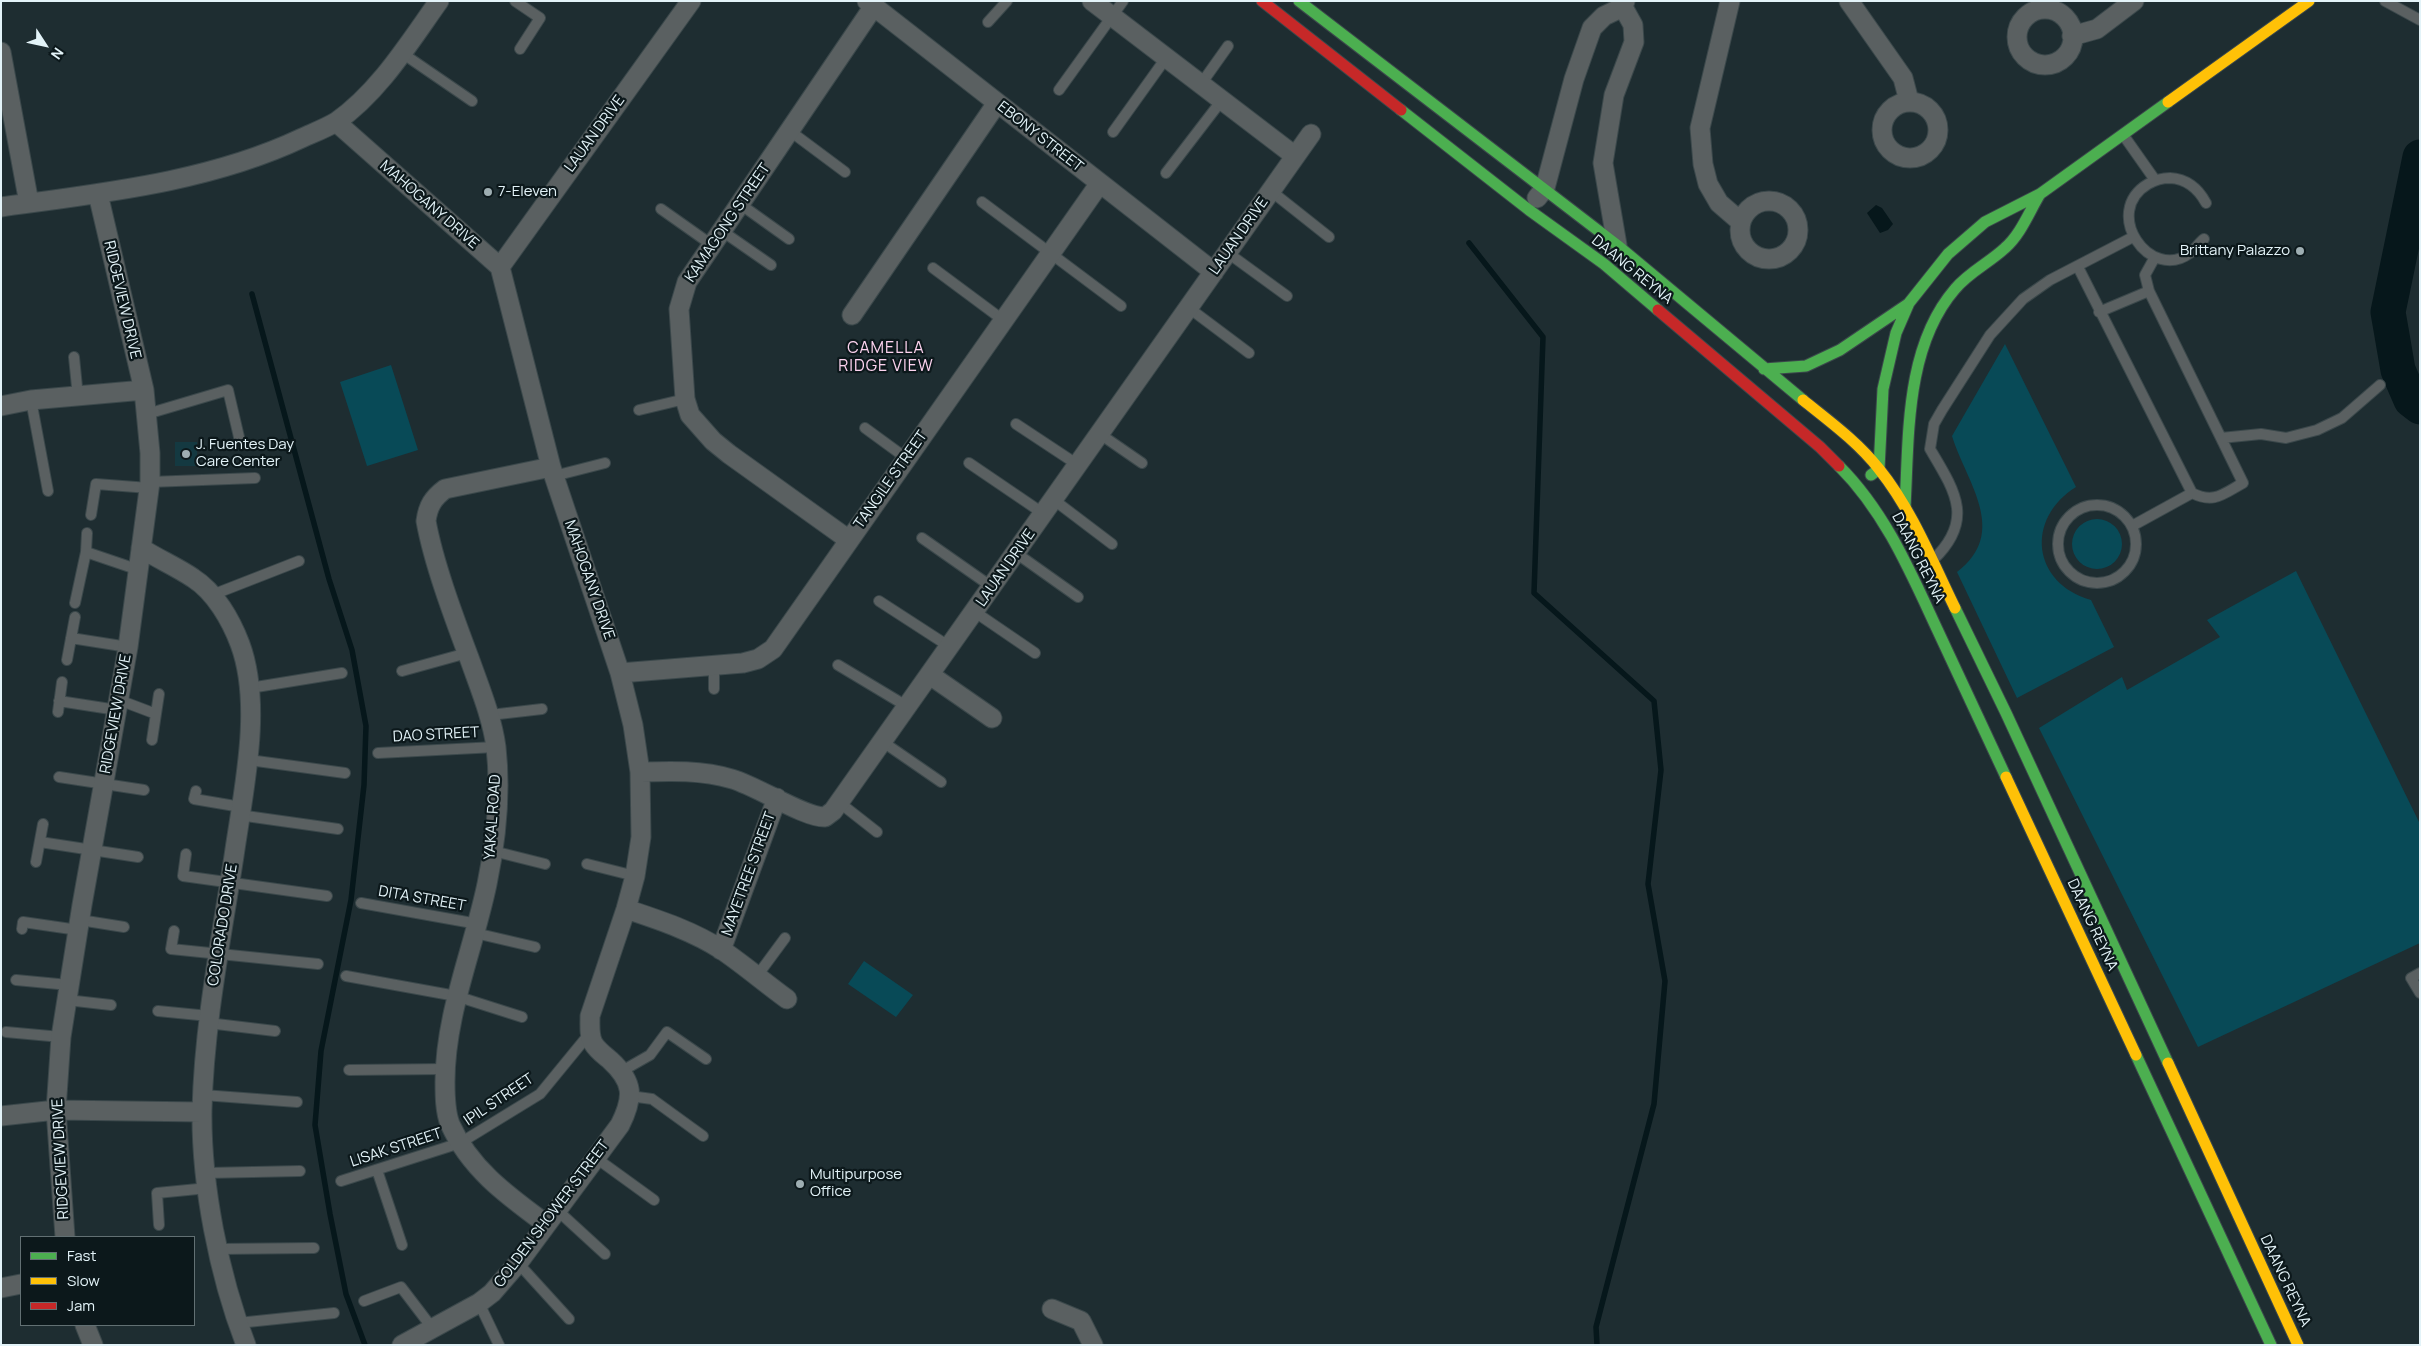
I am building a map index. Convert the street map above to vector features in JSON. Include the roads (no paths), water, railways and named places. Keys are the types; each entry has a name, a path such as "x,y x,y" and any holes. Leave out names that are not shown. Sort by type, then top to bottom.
{"main road":[{"name":"DAANG REYNA","path":"1262,1 1529,210 1604,264 1820,447 1858,485 1893,513 1922,567 2190,1141 2298,1345"},
{"name":"DAANG REYNA","path":"1299,1 1617,245 1764,369 1842,431 1879,469 1893,513 2006,713 2190,1141 2271,1345"},
{"path":"1858,485 1879,469 1883,389 1896,332 1909,303 1948,254 1985,222 2040,194 2309,1"},
{"path":"1893,513 1913,390 1922,348 1932,321 1951,293 1971,274 2007,247 2040,194"},
{"path":"1764,369 1806,366 1840,350 1909,303"}],"street":[{"path":"1,207 98,194 178,179 248,160 336,122 358,103 402,53 439,1"},
{"name":"LAUAN DRIVE","path":"500,267 691,1"},
{"path":"1092,1 1296,156"},
{"path":"1730,1 1700,128 1703,164 1708,184 1719,203 1741,222"},
{"path":"1849,1 1903,78 1909,102"},
{"path":"2072,36 2098,29 2134,1"},
{"name":"EBONY STREET","path":"870,4 1214,272"},
{"name":"KAMAGONG STREET","path":"850,540 713,441 690,415 685,399 679,309 687,282 790,131 870,4"},
{"path":"1529,210 1545,188 1574,79 1592,28 1604,16 1624,4 1633,26 1634,42 1614,95 1603,162 1617,245 1604,264"},
{"path":"1,52 29,203"},
{"path":"852,315 997,103"},
{"name":"MAHOGANY DRIVE","path":"336,122 500,267 552,472 620,673 633,725 640,772 641,836 635,876 626,909 590,1016 590,1033"},
{"name":"LAUAN DRIVE","path":"640,772 705,773 733,779 818,817 825,817 840,803 1311,134"},
{"name":"TANGILE STREET","path":"620,673 714,666 758,659 773,649 1100,183"},
{"name":"RIDGEVIEW DRIVE","path":"65,1236 56,1110 62,1037 79,925 128,646 149,485 147,414 144,390 98,194"},
{"path":"1,406 31,400 144,390"},
{"name":"YAKAL ROAD","path":"552,472 445,489 435,497 428,508 426,521 428,535 467,653 490,715 496,747 496,810 493,850 477,928 456,996 449,1030 445,1069 445,1098 449,1122 460,1143 476,1166 500,1190 552,1217"},
{"name":"COLORADO DRIVE","path":"141,548 194,578 212,595 240,645 250,688 249,760 209,1020 203,1103 207,1180 217,1249 226,1288 246,1345"},
{"path":"930,676 992,718"},
{"name":"MAYETREE STREET","path":"721,950 777,798"},
{"path":"626,909 677,927 721,950 786,999"},
{"path":"590,1033 597,1049 622,1071 628,1083 630,1096"},
{"name":"GOLDEN SHOWER STREET","path":"402,1345 426,1336 492,1293 518,1263 620,1125 627,1111 630,1096"},
{"path":"1,1116 56,1110 203,1103"},
{"path":"1,1288 20,1284"},
{"path":"1052,1309 1081,1321 1093,1345"},
{"path":"85,1326 93,1345"}],"lane":[{"path":"515,1 540,18 520,49"},
{"path":"988,22 1007,1"},
{"path":"1059,90 1123,1"},
{"path":"2385,1 2420,20"},
{"path":"1201,84 1228,46"},
{"path":"402,53 472,101"},
{"path":"1113,132 1166,58"},
{"path":"1166,174 1222,100"},
{"path":"790,131 845,172"},
{"path":"2124,135 2155,180"},
{"path":"2204,239 2189,253 2178,258 2155,256 2142,249 2133,237 2129,224 2130,210 2134,198 2144,187 2155,180 2179,179 2190,184 2200,192 2206,203"},
{"path":"1271,191 1329,237"},
{"path":"982,202 1121,306"},
{"path":"740,204 790,239"},
{"path":"661,209 771,265"},
{"path":"1922,567 1946,547 1956,532 1958,507 1949,479 1930,449 1934,424 1990,335 2023,299 2050,280 2133,237"},
{"path":"1228,253 1287,296"},
{"path":"2078,267 2099,312 2192,493 2204,499 2216,498 2243,482 2149,291 2145,275 2155,256"},
{"path":"933,268 1003,320"},
{"path":"2099,312 2149,291"},
{"path":"1189,308 1249,353"},
{"path":"74,357 78,397"},
{"path":"2220,438 2261,434 2286,438 2316,430 2342,418 2380,385"},
{"path":"147,414 228,390 240,437"},
{"path":"639,410 685,399"},
{"path":"31,400 48,491"},
{"path":"1016,424 1078,465"},
{"path":"865,428 906,458"},
{"path":"1100,434 1142,463"},
{"path":"552,472 605,463"},
{"path":"969,463 1112,544"},
{"path":"91,515 96,484 149,485 255,478"},
{"path":"2132,526 2192,493"},
{"path":"2089,505 2109,506 2126,518 2132,526 2136,536 2134,556 2123,574 2105,583 2084,582 2067,571 2058,552 2059,532 2067,519 2079,509 2089,505"},
{"path":"75,603 86,552 87,533"},
{"path":"922,538 992,587"},
{"path":"86,552 139,570"},
{"path":"1016,553 1078,597"},
{"path":"212,595 299,561"},
{"path":"879,602 950,647"},
{"path":"975,612 1035,653"},
{"path":"67,660 75,617"},
{"path":"71,638 128,646"},
{"path":"402,671 467,653"},
{"path":"838,665 908,707"},
{"path":"714,666 714,689"},
{"path":"250,688 342,673"},
{"path":"58,712 62,682"},
{"path":"152,740 159,694"},
{"path":"59,701 118,705 156,714"},
{"path":"490,715 542,709"},
{"path":"883,742 941,782"},
{"name":"DAO STREET","path":"378,753 496,747"},
{"path":"249,760 345,773"},
{"path":"58,776 144,790"},
{"path":"196,791 194,798 240,811 338,828"},
{"path":"840,803 878,832"},
{"path":"36,862 42,824"},
{"path":"40,842 138,857"},
{"path":"493,850 545,864"},
{"path":"186,854 183,876 229,884 327,896"},
{"path":"587,864 635,876"},
{"name":"DITA STREET","path":"361,903 477,928 535,947"},
{"path":"22,929 23,922 124,926"},
{"path":"174,932 171,949 318,964"},
{"path":"757,976 786,938"},
{"path":"2420,973 2412,978 2420,993"},
{"path":"346,976 456,996 522,1017"},
{"path":"16,980 111,1005"},
{"path":"158,1011 275,1031"},
{"path":"6,1032 62,1037"},
{"path":"622,1071 650,1055 667,1032 706,1059"},
{"name":"IPIL STREET","path":"460,1143 540,1094 590,1033"},
{"path":"349,1070 445,1069"},
{"path":"630,1096 652,1099 703,1136"},
{"path":"203,1103 297,1102"},
{"name":"LISAK STREET","path":"341,1181 460,1143"},
{"path":"596,1158 654,1200"},
{"path":"377,1170 402,1245"},
{"path":"159,1225 156,1193 207,1180 300,1171"},
{"path":"552,1217 605,1254"},
{"path":"217,1249 314,1248"},
{"path":"518,1263 570,1319"},
{"path":"364,1302 400,1287 426,1336"},
{"path":"479,1303 499,1345"},
{"path":"238,1323 334,1313"}],"waterway":[{"path":"2420,157 2388,312 2398,370 2411,400 2420,407"},
{"path":"1469,243 1543,337 1534,593 1654,701 1661,770 1648,884 1665,981 1654,1104 1596,1327 1597,1345"},
{"path":"252,294 329,579 352,650 366,726 364,785 351,900 321,1051 315,1125 346,1294 365,1345"}],"place":[{"name":"7-Eleven","path":"488,192"},
{"name":"Brittany Palazzo","path":"2300,251"},
{"name":"J. Fuentes Day Care Center","path":"186,454"},
{"name":"Multipurpose Office","path":"800,1184"}],"district":[{"name":"CAMELLA RIDGE VIEW","path":"886,358"}]}
